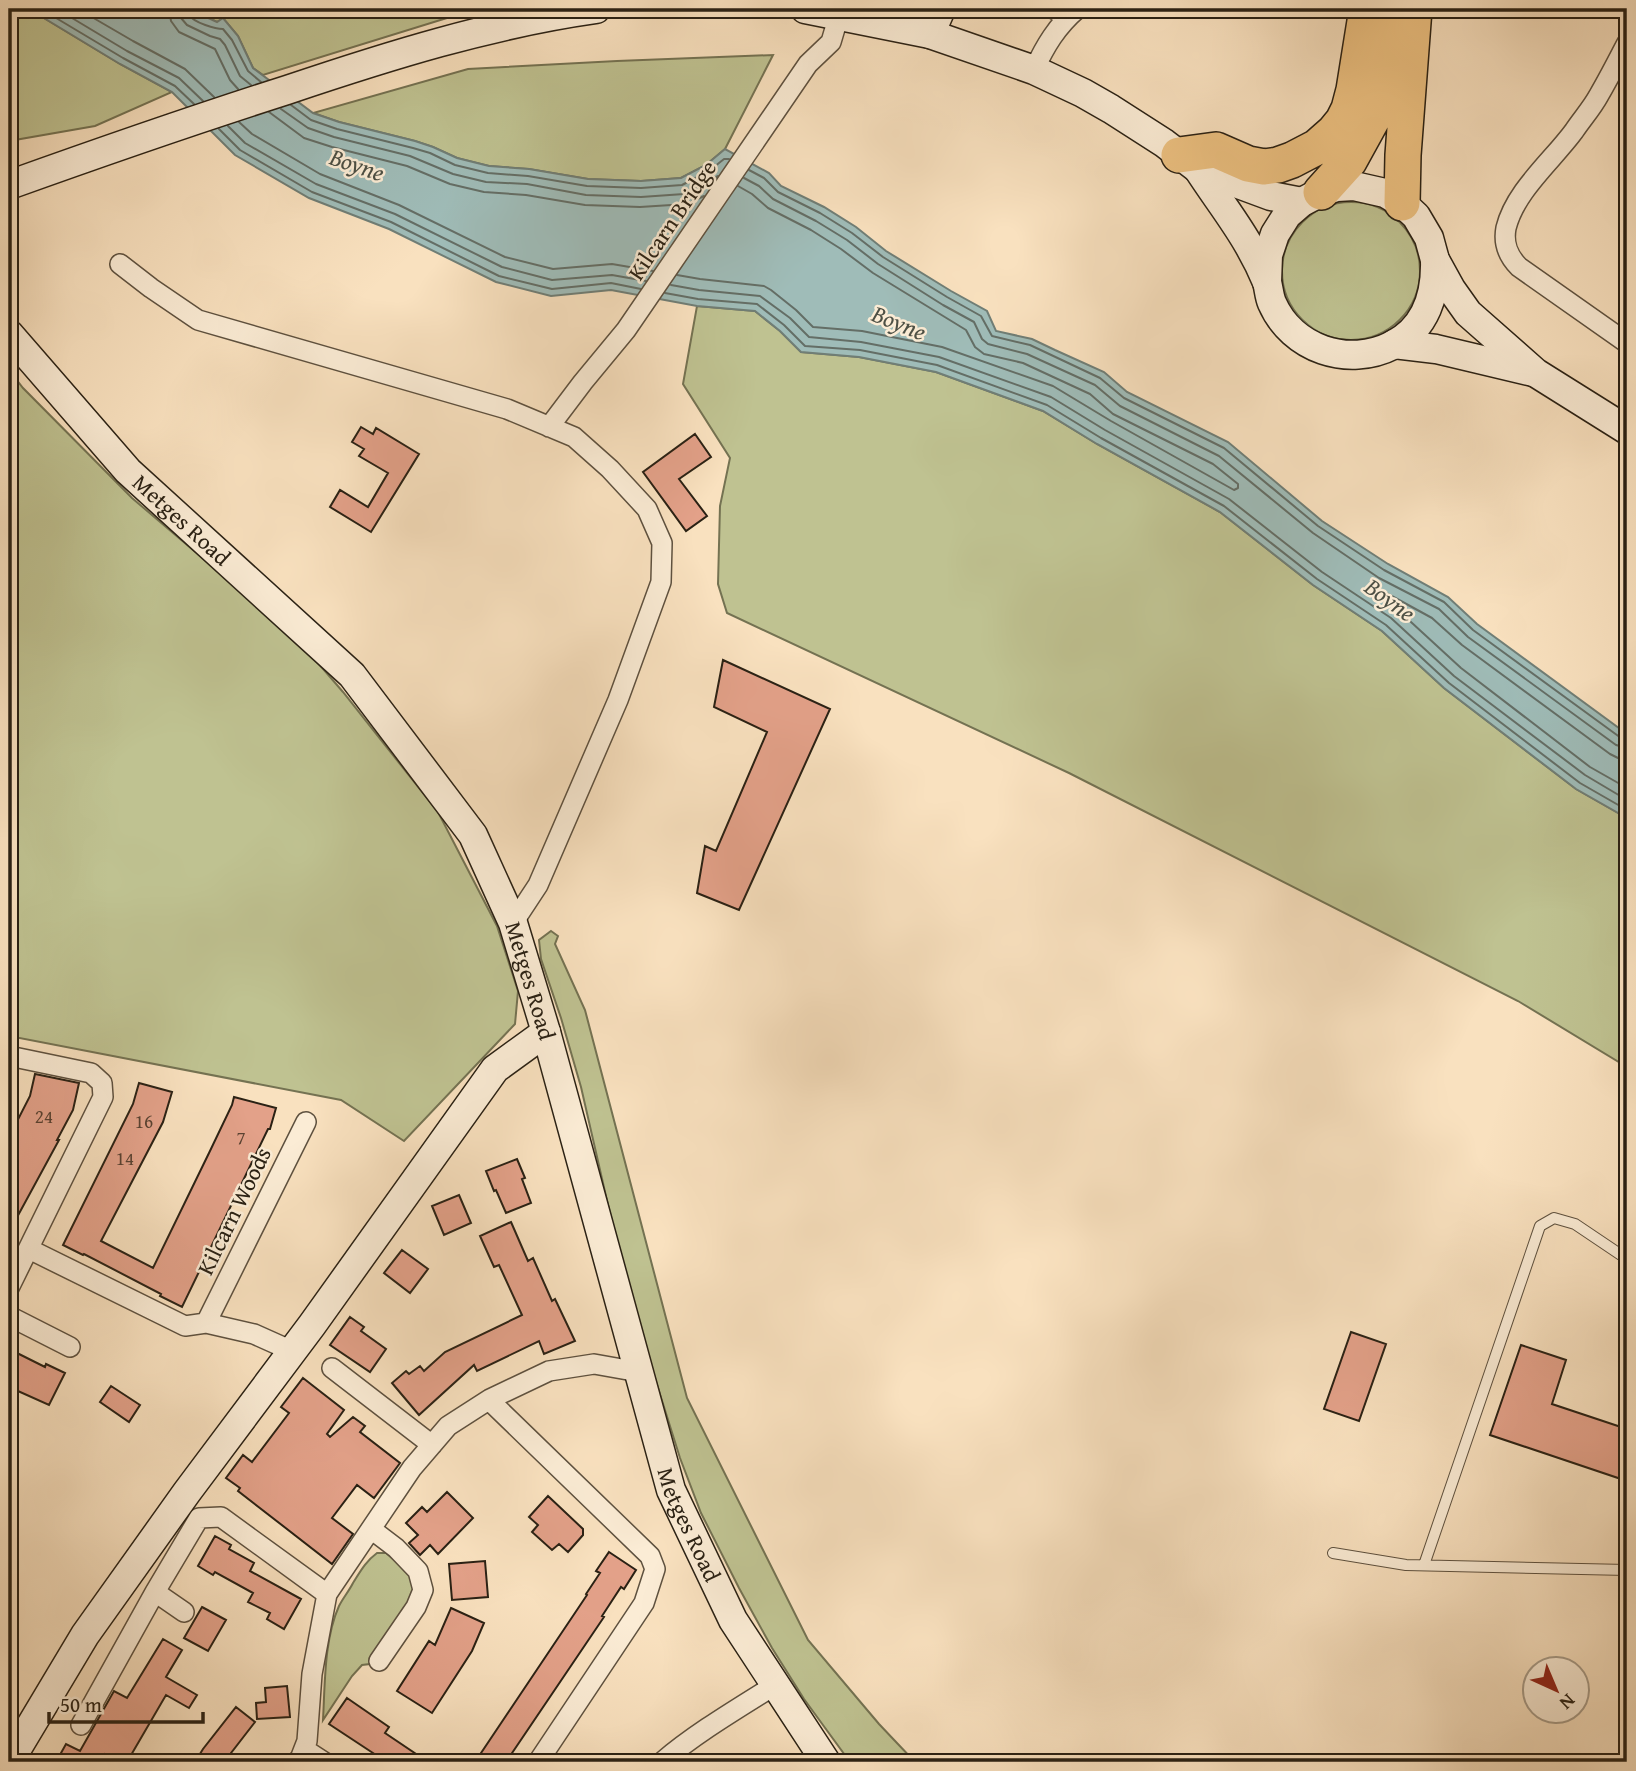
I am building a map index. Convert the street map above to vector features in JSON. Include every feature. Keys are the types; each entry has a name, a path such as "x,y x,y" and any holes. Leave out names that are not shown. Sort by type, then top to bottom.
{"highway":[{"path":"1188,162 1216,150 1248,164 1264,167 1292,160 1317,147 1334,132 1349,109 1367,9"},
{"path":"1312,197 1349,161 1376,112 1391,9"},
{"path":"1402,203 1414,9"}],"street":[{"path":"9,185 141,137 368,63 456,37 596,9"},
{"path":"805,9 839,15 935,21 1083,93 1188,162 1271,197 1312,197"},
{"path":"1034,70 1045,45 1071,14"},
{"name":"Kilcarn Bridge","path":"549,427 633,320 808,64 831,42 839,15"},
{"path":"1627,43 1598,96 1520,196 1511,213 1505,241 1510,257 1519,267 1627,343"},
{"path":"9,166 141,137"},
{"path":"1188,162 1248,244 1267,282 1272,303 1287,327 1317,349 1338,355 1373,353 1394,344 1408,334 1423,316 1432,297 1435,260"},
{"path":"1267,282 1268,255 1275,234 1287,215 1312,197 1337,187 1354,186 1385,193 1416,216 1429,237 1435,260 1468,313 1536,373 1627,430"},
{"path":"120,264 198,320 507,409 574,437 610,469 647,509 662,543 661,582 618,700 538,885 513,923"},
{"name":"Metges Road","path":"9,334 128,471 352,675 473,835 513,923 547,1032 671,1490 733,1620 825,1762"},
{"path":"1394,344 1436,349 1536,373"},
{"path":"9,1762 85,1635 495,1069 547,1032"},
{"path":"9,1056 92,1073 102,1083 103,1097 9,1289"},
{"name":"Kilcarn Woods","path":"206,1323 306,1122"},
{"path":"29,1249 185,1326 206,1323 254,1334 292,1351"},
{"path":"9,1316 70,1347"},
{"path":"324,1762 300,1756 307,1741 312,1674 327,1594 412,1468 448,1426 489,1400 549,1371 594,1364 639,1372"},
{"path":"332,1368 432,1445"},
{"path":"489,1400 650,1556 655,1569 644,1602 538,1762"},
{"path":"81,1725 199,1518 221,1517 327,1594"},
{"path":"371,1530 396,1548 418,1571 422,1590 416,1606 379,1661"},
{"path":"155,1592 184,1612"},
{"path":"662,1762 775,1685"}],"lane":[{"path":"1043,9 1071,14"},
{"path":"1424,1565 1540,1226 1554,1218 1575,1224 1627,1259"},
{"path":"1333,1553 1406,1565 1627,1570"}],"green space":[{"path":"9,9 29,9 172,92 95,126 9,141"},
{"path":"189,9 476,9 263,75 253,68 238,36 223,18 217,22"},
{"path":"773,55 725,149 706,165 681,178 641,181 588,179 529,169 489,166 457,158 415,141 313,113 468,69"},
{"path":"1351,202 1377,208 1399,223 1414,245 1420,271 1414,297 1399,319 1377,334 1351,340 1325,334 1303,319 1288,297 1282,271 1288,245 1303,223 1325,208"},
{"path":"697,306 755,311 801,352 859,357 936,372 1043,411 1220,512 1313,585 1382,631 1444,688 1576,789 1627,818 1627,1067 1518,1001 1069,773 727,613 718,584 720,506 730,458 683,384"},
{"path":"9,370 23,388 132,498 312,656 438,812 497,926 518,991 515,1024 404,1141 341,1100 9,1036"},
{"path":"551,931 558,936 555,944 585,1010 687,1398 808,1640 915,1762 850,1762 804,1699 772,1648 701,1513 680,1458 643,1340 581,1087 541,959 539,940"},
{"path":"377,1553 386,1553 414,1577 415,1594 370,1664 362,1665 352,1676 323,1720 326,1662 334,1619 358,1575"}],"water":[{"name":"Boyne","path":"29,9 189,9 217,22 223,18 238,36 253,68 313,113 415,141 457,158 489,166 529,169 588,179 641,181 681,178 706,165 725,149 769,173 781,186 824,207 856,227 886,251 987,311 996,331 1032,339 1104,372 1127,392 1228,442 1322,521 1388,564 1448,597 1477,624 1627,734 1627,818 1576,789 1444,688 1382,631 1313,585 1220,512 1043,411 936,372 859,357 801,352 755,311 697,306 611,290 551,296 496,282 389,229 309,198 235,155 172,92"}],"building":[{"path":"361,427 373,434 376,428 419,454 371,532 330,507 340,490 368,507 388,473 359,456 364,449 352,442"},
{"path":"695,434 711,457 679,479 707,516 686,531 643,472"},
{"path":"723,660 830,709 739,910 697,893 705,846 716,851 767,732 714,707"},
{"path":"35,1074 79,1083 73,1110 59,1140 9,1232 9,1137 30,1096"},
{"path":"139,1083 172,1092 163,1122 101,1241 153,1268 234,1097 276,1108 270,1129 182,1307 63,1245 133,1104"},
{"path":"517,1159 531,1203 506,1213 486,1171"},
{"path":"459,1195 471,1223 444,1235 432,1206"},
{"path":"511,1222 528,1261 533,1258 552,1301 555,1299 575,1341 544,1354 539,1341 477,1371 474,1365 419,1415 392,1383 406,1371 409,1374 420,1366 424,1371 445,1352 522,1315 499,1265 494,1267 480,1236"},
{"path":"402,1250 428,1269 410,1293 384,1273"},
{"path":"350,1317 364,1327 361,1331 386,1349 370,1372 330,1345"},
{"path":"1351,1332 1386,1344 1359,1421 1324,1409"},
{"path":"1521,1345 1566,1360 1552,1404 1627,1429 1627,1481 1490,1435"},
{"path":"9,1349 45,1367 46,1364 65,1373 49,1405 9,1387"},
{"path":"303,1378 344,1410 327,1434 330,1437 353,1417 365,1426 360,1432 400,1463 374,1498 357,1485 332,1518 353,1534 332,1564 238,1491 240,1488 226,1478 243,1455 252,1462 289,1413 281,1407"},
{"path":"111,1386 140,1405 129,1422 100,1402"},
{"path":"447,1492 473,1518 438,1554 430,1545 420,1555 409,1543 418,1535 406,1523 422,1507 427,1512"},
{"path":"548,1496 583,1529 583,1535 568,1552 559,1544 552,1550 532,1532 538,1525 529,1517"},
{"path":"215,1536 231,1545 229,1549 254,1563 250,1571 301,1599 284,1629 267,1619 270,1613 248,1602 253,1593 215,1572 213,1575 198,1566"},
{"path":"609,1552 636,1570 624,1589 621,1587 602,1616 604,1617 506,1762 475,1762 587,1595 600,1573 596,1571"},
{"path":"485,1561 488,1597 452,1600 449,1564"},
{"path":"202,1607 226,1620 208,1651 184,1638"},
{"path":"451,1608 484,1623 472,1651 432,1713 397,1691 429,1641 435,1645"},
{"path":"163,1639 182,1650 166,1677 197,1695 189,1708 166,1695 127,1762 120,1762 105,1754 100,1762 56,1762 66,1744 80,1751 114,1691 127,1698"},
{"path":"287,1686 290,1717 257,1719 256,1703 266,1702 265,1688"},
{"path":"347,1698 389,1727 385,1733 428,1762 372,1762 376,1755 329,1724"},
{"path":"236,1707 255,1722 224,1762 195,1762 203,1749"}]}
